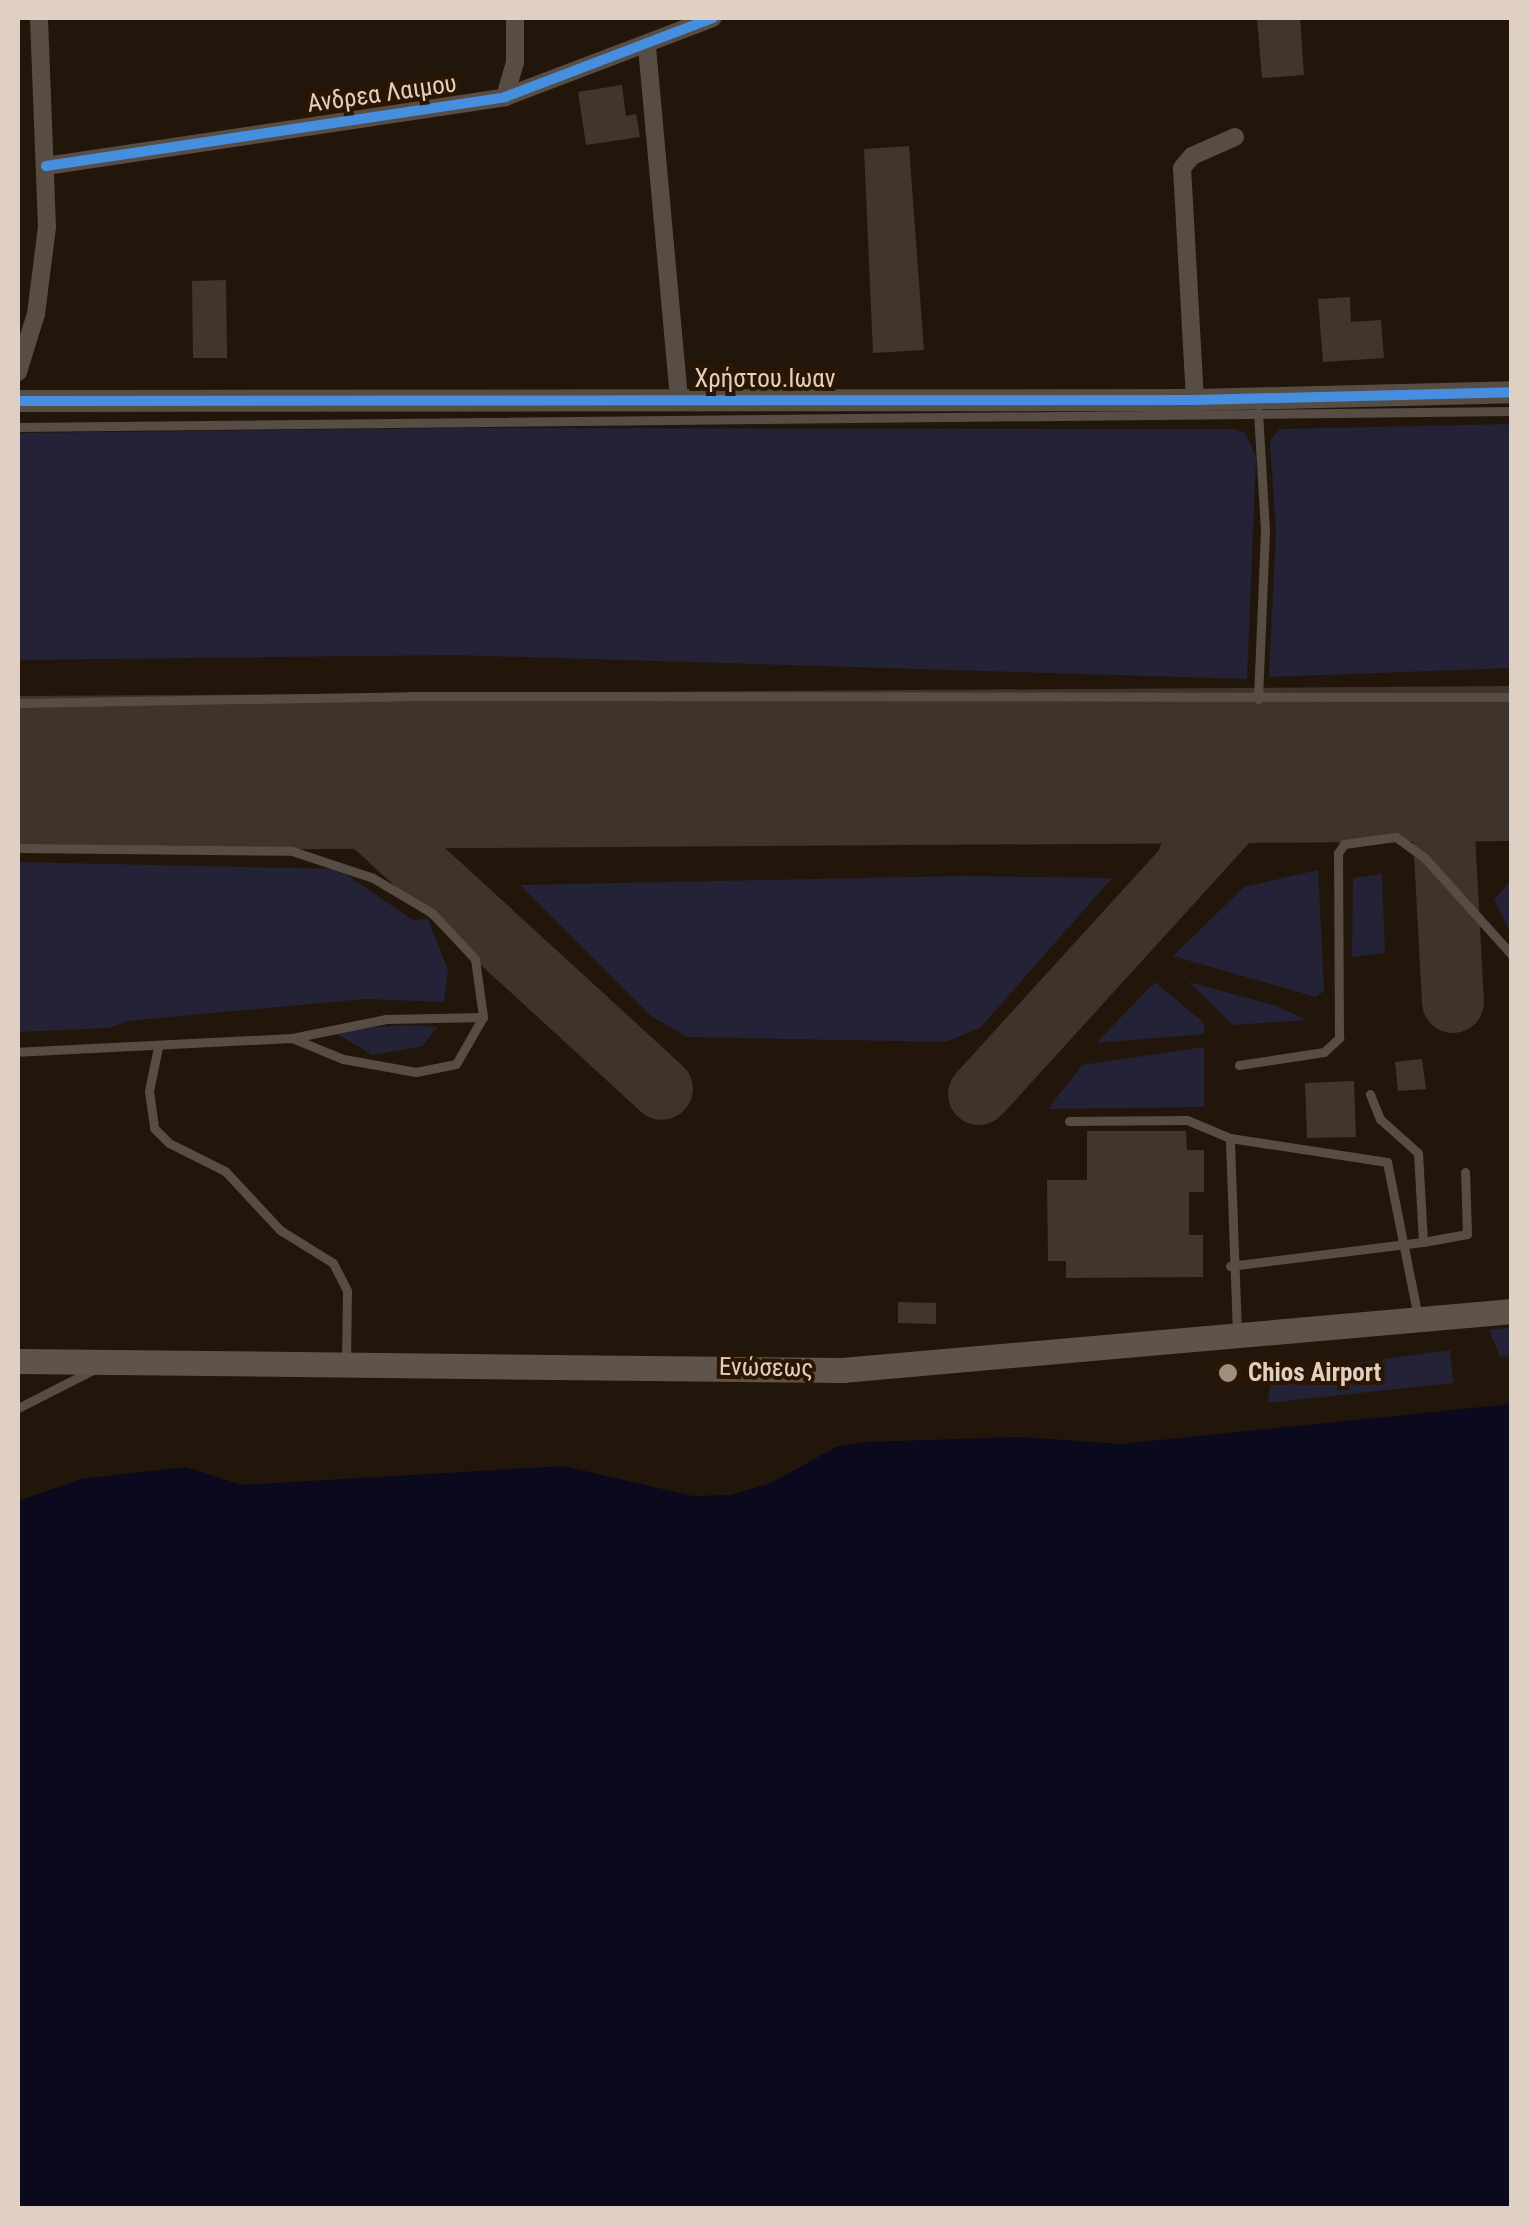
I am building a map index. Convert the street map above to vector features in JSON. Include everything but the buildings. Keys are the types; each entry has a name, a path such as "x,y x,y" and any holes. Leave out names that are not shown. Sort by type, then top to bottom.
{"main road":[{"name":"Ενώσεως","path":"18,1361 346,1360 842,1370 1512,1311"}],"street":[{"path":"18,372 43,277 46,166 40,18"},
{"path":"505,97 515,62 516,18"},
{"name":"Ανδρεα Λαιμου","path":"46,166 505,97 647,48 712,18"},
{"path":"647,48 679,399"},
{"path":"1194,400 1179,194 1182,168 1192,156 1235,137"},
{"name":"Χρήστου.Ιωαν","path":"18,401 1194,400 1512,392"}],"lane":[{"path":"18,427 1512,411"},
{"path":"1258,412 1265,512 1258,699"},
{"path":"18,703 411,696 1512,697"},
{"path":"1239,1065 1324,1052 1339,1038 1338,852 1344,844 1396,837 1424,856 1512,955"},
{"path":"18,848 292,851 372,878 432,913 475,959 483,1017 456,1064 416,1072 343,1059 292,1038"},
{"path":"18,1052 292,1038 386,1020 483,1017"},
{"path":"158,1047 149,1092 154,1128 169,1143 226,1170 280,1230 334,1263 347,1292 346,1360"},
{"path":"1370,1094 1380,1118 1418,1153 1422,1242"},
{"path":"1069,1122 1187,1120 1230,1138 1377,1156 1390,1169 1419,1320"},
{"path":"1230,1138 1230,1266 1237,1336"},
{"path":"1230,1266 1406,1247 1466,1234 1466,1172"},
{"path":"18,1408 110,1361"}],"shaded area":[{"path":"1511,424 1511,668 1269,677 1276,532 1270,441 1280,429"},
{"path":"465,428 1235,429 1245,433 1256,457 1247,679 456,655 18,660 18,433"},
{"path":"18,862 338,869 413,920 428,919 448,970 444,1002 365,999 127,1021 109,1028 18,1032"},
{"path":"1318,870 1324,991 1316,997 1173,956 1244,887"},
{"path":"1382,874 1385,953 1352,957 1353,878"},
{"path":"962,876 1112,878 981,1027 946,1042 687,1037 651,1016 520,885"},
{"path":"1511,880 1511,934 1494,900"},
{"path":"1155,982 1204,1023 1204,1034 1096,1043"},
{"path":"1189,982 1277,1006 1307,1020 1233,1025"},
{"path":"438,1027 422,1046 372,1055 331,1030"},
{"path":"1204,1047 1204,1107 1048,1109 1082,1065"},
{"path":"1511,1327 1511,1356 1500,1357 1489,1330"},
{"path":"1450,1350 1453,1383 1268,1403 1270,1382 1305,1370"}],"water":[{"path":"1511,1404 1511,2208 18,2208 18,1501 81,1479 186,1467 242,1485 563,1466 693,1496 731,1495 771,1483 836,1447 867,1442 1021,1437 1121,1444"}],"taxiway":[{"path":"1453,1002 1443,817 1452,784 1477,763"},
{"path":"979,1094 1238,809 1271,781 1323,764"},
{"path":"1170,765 1195,789 1203,810 1205,830 1189,858"},
{"path":"418,865 396,825 401,799 425,775 452,770"},
{"path":"299,771 350,803 662,1089"}],"runway":[{"path":"18,773 1512,763"}],"cycle path":[{"path":"46,166 505,97 713,18"},
{"path":"18,401 1195,400 1512,392"}],"place":[{"name":"Chios Airport","path":"1228,1373"}]}
